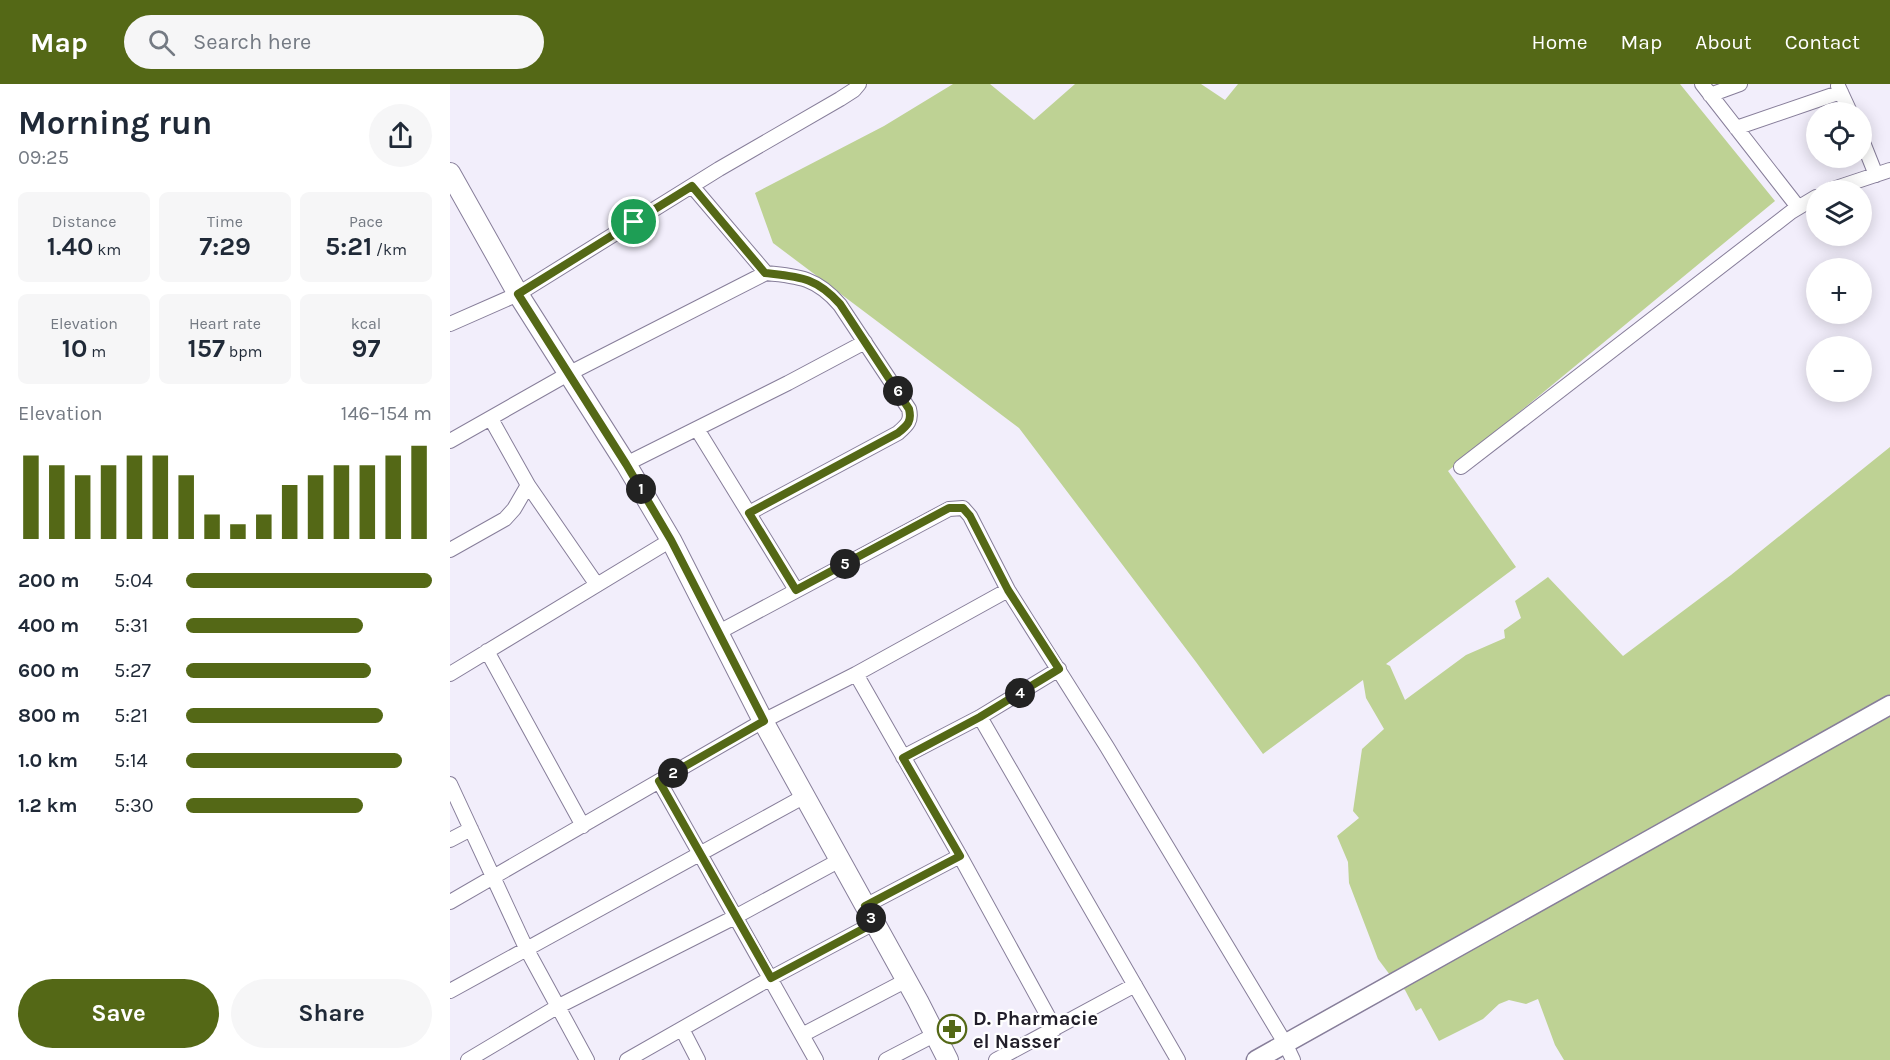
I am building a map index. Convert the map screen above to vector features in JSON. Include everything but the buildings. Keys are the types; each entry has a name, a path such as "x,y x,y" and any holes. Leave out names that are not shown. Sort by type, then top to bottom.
{"main road":[{"path":"450,173 518,294 626,464 671,540 764,721 936,1034 948,1060"}],"street":[{"path":"450,324 518,294 692,186 840,99 859,84"},
{"path":"1702,84 1798,207"},
{"path":"1710,95 1740,84"},
{"path":"1736,128 1839,88 1845,102"},
{"path":"1872,165 1876,175"},
{"path":"1861,180 1890,170"},
{"path":"692,186 765,273"},
{"path":"1461,467 1806,203"},
{"path":"450,441 568,374 765,273 796,276 817,283 840,304 909,409 911,417 908,425 898,433 749,513"},
{"path":"626,464 865,342"},
{"path":"491,418 528,485 597,585"},
{"path":"697,429 796,590"},
{"path":"450,550 505,519 514,509 528,485"},
{"path":"719,633 949,508 963,508 970,516 1008,590 1059,669 1289,1052"},
{"path":"450,674 671,540"},
{"path":"450,903 764,721 856,674 1008,590"},
{"path":"487,651 583,826"},
{"path":"903,758 980,717 1059,669"},
{"path":"856,674 960,856 1054,1029"},
{"path":"1256,1060 1289,1052 1890,705"},
{"path":"980,717 1178,1060"},
{"path":"659,781 771,978 813,1059"},
{"path":"450,784 526,948 587,1060"},
{"path":"450,991 805,796"},
{"path":"450,840 471,829"},
{"path":"627,1060 771,978 960,856"},
{"path":"468,1060 557,1007 735,917 840,860"},
{"path":"802,1035 906,980"},
{"path":"996,1060 1135,985"},
{"path":"682,1029 698,1060"},
{"path":"886,1060 936,1034"}],"green space":[{"path":"953,84 990,84 1034,120 1075,84 1201,84 1225,100 1238,84 1680,84 1775,201 1448,471 1516,567 1386,664 1390,666 1405,700 1466,655 1505,638 1504,630 1521,618 1515,601 1548,577 1623,656 1731,575 1890,447 1890,1060 1564,1060 1555,1045 1538,999 1526,1004 1509,1000 1499,1004 1483,1019 1439,1041 1421,1008 1416,1011 1405,990 1393,979 1378,959 1349,883 1348,862 1337,836 1359,818 1353,811 1362,749 1384,729 1366,698 1363,680 1263,754 1019,428 773,243 755,193 884,126"}],"place":[{"name":"D. Pharmacie el Nasser","path":"952,1029"}],"route":[{"path":"692,186 765,273 796,276 817,283 829,292 840,304 909,409 911,417 908,425 898,433 749,513 796,590 949,508 963,508 970,516 1008,590 1059,669 980,717 903,758 960,856 865,906 874,923 771,978 659,781 764,721 671,540 626,464 518,294 634,222 692,186"}]}
